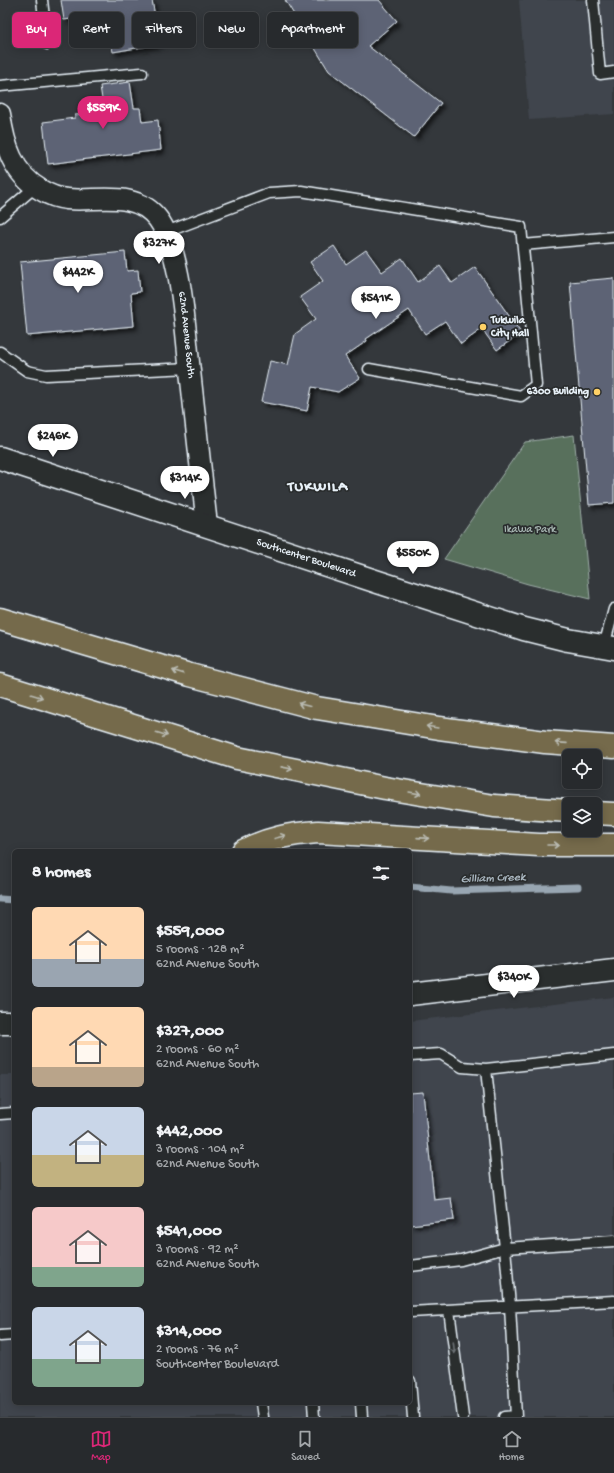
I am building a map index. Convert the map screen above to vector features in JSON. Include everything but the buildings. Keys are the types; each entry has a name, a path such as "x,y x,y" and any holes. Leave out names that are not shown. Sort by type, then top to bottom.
{"highway":[{"path":"0,619 190,675 317,708 439,728 545,742 614,746"},
{"path":"0,685 237,758 385,788 494,806 562,811"},
{"path":"602,813 614,814"},
{"path":"247,849 260,842 285,836 318,832 539,845 614,845"}],"main road":[{"name":"Southcenter Boulevard","path":"0,458 524,629 568,640 609,647"},
{"path":"412,994 614,970"},
{"path":"0,1023 12,1023"}],"street":[{"name":"62nd Avenue South","path":"0,114 6,147 13,162 23,177 35,187 52,196 67,199 128,200 142,205 152,212 166,232 170,242 177,274 190,368 207,525"}],"lane":[{"path":"42,0 43,12"},
{"path":"593,0 600,74 614,72"},
{"path":"0,86 142,73"},
{"path":"0,217 35,187"},
{"path":"166,232 269,193 301,191 521,227 536,385 521,396 369,369"},
{"path":"523,245 614,238"},
{"path":"0,352 27,371 46,375 190,368"},
{"path":"609,647 614,609"},
{"path":"412,1056 441,1054 462,1067 486,1069 614,1055"},
{"path":"486,1069 505,1248 516,1416 504,1417"},
{"path":"0,1114 12,1113"},
{"path":"412,1266 461,1260 505,1248 614,1241"},
{"path":"412,1312 614,1302"},
{"path":"449,1310 463,1417"},
{"path":"0,1336 12,1335"},
{"path":"261,1405 263,1417"},
{"path":"313,1405 314,1417"},
{"path":"361,1405 362,1417"},
{"path":"412,1405 413,1417"}],"shaded area":[{"path":"519,0 614,0 614,114 529,120"},
{"path":"614,997 614,1417 0,1417 0,1075 12,1075 12,1405 412,1405 412,1021"}],"green space":[{"name":"Ikawa Park","path":"574,435 590,599 528,584 444,559 525,442"}],"waterway":[{"name":"Gilliam Creek","path":"412,887 451,891 578,887"},
{"name":"Gilliam Creek","path":"0,899 12,900"}],"place":[{"name":"Tukwila City Hall","path":"483,327"},
{"name":"6300 Building","path":"597,392"}],"district":[{"name":"TUKWILA","path":"318,487"}]}
